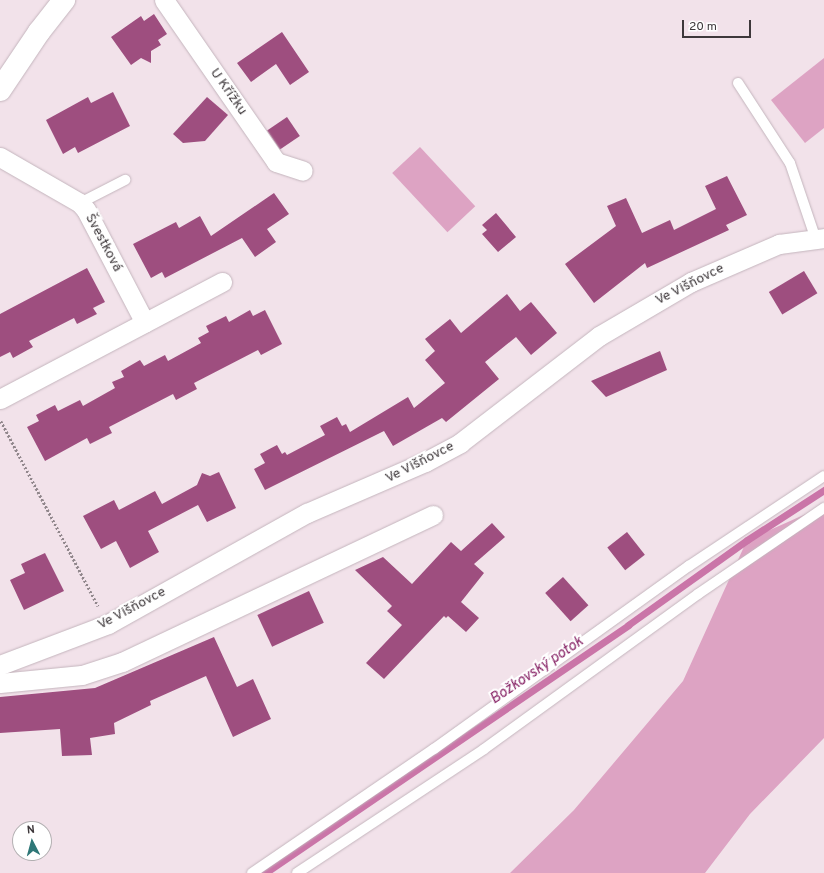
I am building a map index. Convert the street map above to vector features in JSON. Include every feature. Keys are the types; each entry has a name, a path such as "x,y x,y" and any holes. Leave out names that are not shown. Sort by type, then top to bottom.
{"street":[{"path":"0,90 39,32 64,0"},
{"name":"U Křížku","path":"164,0 276,162 303,171"},
{"name":"Švestková","path":"0,157 80,203 86,210 145,323"},
{"name":"Ve Višňovce","path":"0,665 108,624 269,532 307,513 425,462 460,443 599,336 691,282 779,244 820,239"},
{"path":"0,399 222,282"},
{"path":"0,683 82,675 122,662 433,515"}],"lane":[{"path":"738,84 790,163 820,239"},
{"path":"80,203 125,180"},
{"path":"252,873 434,750 689,566 824,476"},
{"path":"297,873 484,749 698,594 824,508"}],"path":[{"path":"0,418 108,624"}],"shaded area":[{"path":"824,58 824,128 805,143 771,100"},
{"path":"420,147 475,206 447,232 392,173"},
{"path":"824,506 824,738 750,814 705,873 510,873 574,810 683,681 747,540"}],"building":[{"path":"154,14 167,34 158,40 161,45 151,51 151,63 141,58 131,65 111,37 141,16 144,21"},
{"path":"282,32 309,72 290,85 276,64 251,82 237,63"},
{"path":"113,92 130,126 78,153 75,147 63,154 46,120 88,97 91,103"},
{"path":"207,97 228,115 205,141 183,143 173,134"},
{"path":"287,117 300,136 280,149 267,130"},
{"path":"727,176 747,215 726,225 729,230 647,268 645,263 594,303 565,264 616,226 607,206 626,198 642,233 670,220 674,230 716,209 705,186"},
{"path":"274,193 289,214 267,229 276,242 255,257 242,238 165,278 162,272 151,278 133,244 176,222 179,228 200,216 211,236"},
{"path":"496,213 516,237 498,252 482,234 487,230 482,225"},
{"path":"87,268 105,302 93,308 97,314 77,324 74,318 29,341 33,347 13,358 10,352 0,357 0,314"},
{"path":"804,271 817,293 782,314 769,292"},
{"path":"507,294 520,311 531,302 557,333 531,355 516,337 485,362 499,379 446,422 442,418 393,446 384,431 265,490 254,469 265,463 260,454 277,445 282,454 285,452 287,455 325,435 320,426 337,417 342,426 346,424 350,432 408,397 414,408 445,383 425,360 435,351 425,339 450,319 461,333"},
{"path":"250,310 253,316 265,310 282,344 261,355 258,350 194,383 197,389 176,400 173,394 109,427 112,433 90,444 87,438 45,461 27,427 39,421 36,415 55,405 58,411 80,400 83,406 115,388 112,382 124,377 121,371 140,360 144,366 165,355 168,361 201,343 198,338 209,332 206,326 226,316 229,322"},
{"path":"660,351 667,370 606,397 591,381"},
{"path":"219,472 236,508 207,522 198,505 148,531 159,552 130,568 116,541 101,549 83,516 114,500 119,510 155,491 162,504 197,485 202,473 210,476"},
{"path":"492,523 505,537 474,564 484,573 461,602 479,618 466,632 448,616 446,618 444,616 384,679 366,663 402,625 387,611 392,606 355,570 383,557 412,584 451,542 461,551"},
{"path":"627,532 645,555 625,570 607,547"},
{"path":"45,553 64,591 24,610 10,580 25,573 21,564"},
{"path":"563,577 588,605 571,621 545,593"},
{"path":"309,591 324,623 272,647 257,615"},
{"path":"214,637 237,687 253,679 271,719 233,737 206,676 150,701 151,705 114,723 115,734 90,738 92,755 62,756 60,729 0,733 0,697 95,688"}],"waterway":[{"name":"Božkovský potok","path":"265,873 628,625 747,540 824,490"}]}
